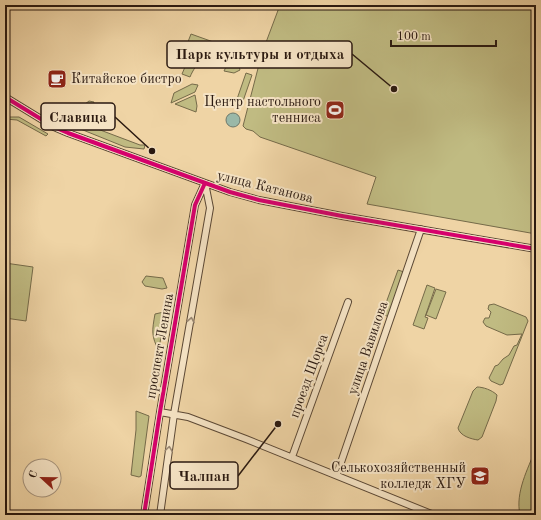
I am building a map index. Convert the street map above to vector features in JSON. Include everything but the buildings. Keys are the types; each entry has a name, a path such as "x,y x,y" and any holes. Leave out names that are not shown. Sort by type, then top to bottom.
{"street":[{"name":"улица Катанова","path":"5,97 68,133 230,192 259,200 342,216 536,249"},
{"name":"проспект Ленина","path":"144,515 195,205 205,183"},
{"name":"проспект Ленина","path":"160,515 174,414 210,208 205,183"},
{"name":"улица Вавилова","path":"337,474 421,229"},
{"name":"проезд Щорса","path":"292,457 348,302"},
{"path":"160,412 188,417 337,474 434,515"}],"shaded area":[{"path":"280,5 536,5 536,234 367,204 376,177 260,137 253,131 246,129 243,126 262,53"},
{"path":"191,34 219,44 217,50 223,53 220,61 209,59 198,64 190,77 182,74 185,67 179,65"},
{"path":"237,60 240,70 234,73 224,71 226,67"},
{"path":"246,73 252,75 242,104 236,102"},
{"path":"192,84 198,85 195,92 171,103 174,93"},
{"path":"195,95 197,106 196,112 175,104"},
{"path":"89,101 94,102 88,119 81,116 85,104"},
{"path":"233,113 238,115 240,120 238,125 233,127 228,125 226,120 228,115"},
{"path":"9,117 19,117 48,134 46,136 17,120 5,119"},
{"path":"79,122 140,145 145,145 144,149 125,147 78,128"},
{"path":"5,263 33,267 26,321 5,318"},
{"path":"398,270 404,272 389,317 382,314"},
{"path":"146,276 163,278 167,288 162,289 145,286 142,282"},
{"path":"427,285 435,288 425,317 428,318 424,329 413,325"},
{"path":"436,289 446,292 436,319 426,315"},
{"path":"494,304 526,317 528,321 503,384 500,385 491,381 489,378 495,366 509,355 514,346 517,345 522,334 507,335 486,326 483,322 485,318 489,318 491,312 488,309 489,305"},
{"path":"164,312 159,351 153,337 153,325 155,314"},
{"path":"477,387 487,389 497,395 482,437 478,440 463,435 458,428 473,391"},
{"path":"136,411 149,416 141,476 139,477 131,475 136,430"},
{"path":"536,448 536,515 520,515 519,498 521,489"}],"cycle path":[{"path":"5,97 54,127 68,133 230,192 259,200 342,216 536,249"},
{"path":"144,515 195,205 205,183"}],"place":[{"name":"Китайское бистро","path":"57,79"},
{"name":"Парк культуры и отдыха","path":"394,89"},
{"name":"Центр настольного тенниса","path":"335,110"},
{"name":"Славица","path":"152,151"},
{"name":"Чалпан","path":"278,424"},
{"name":"Селькохозяйственный колледж ХГУ","path":"480,476"}]}
